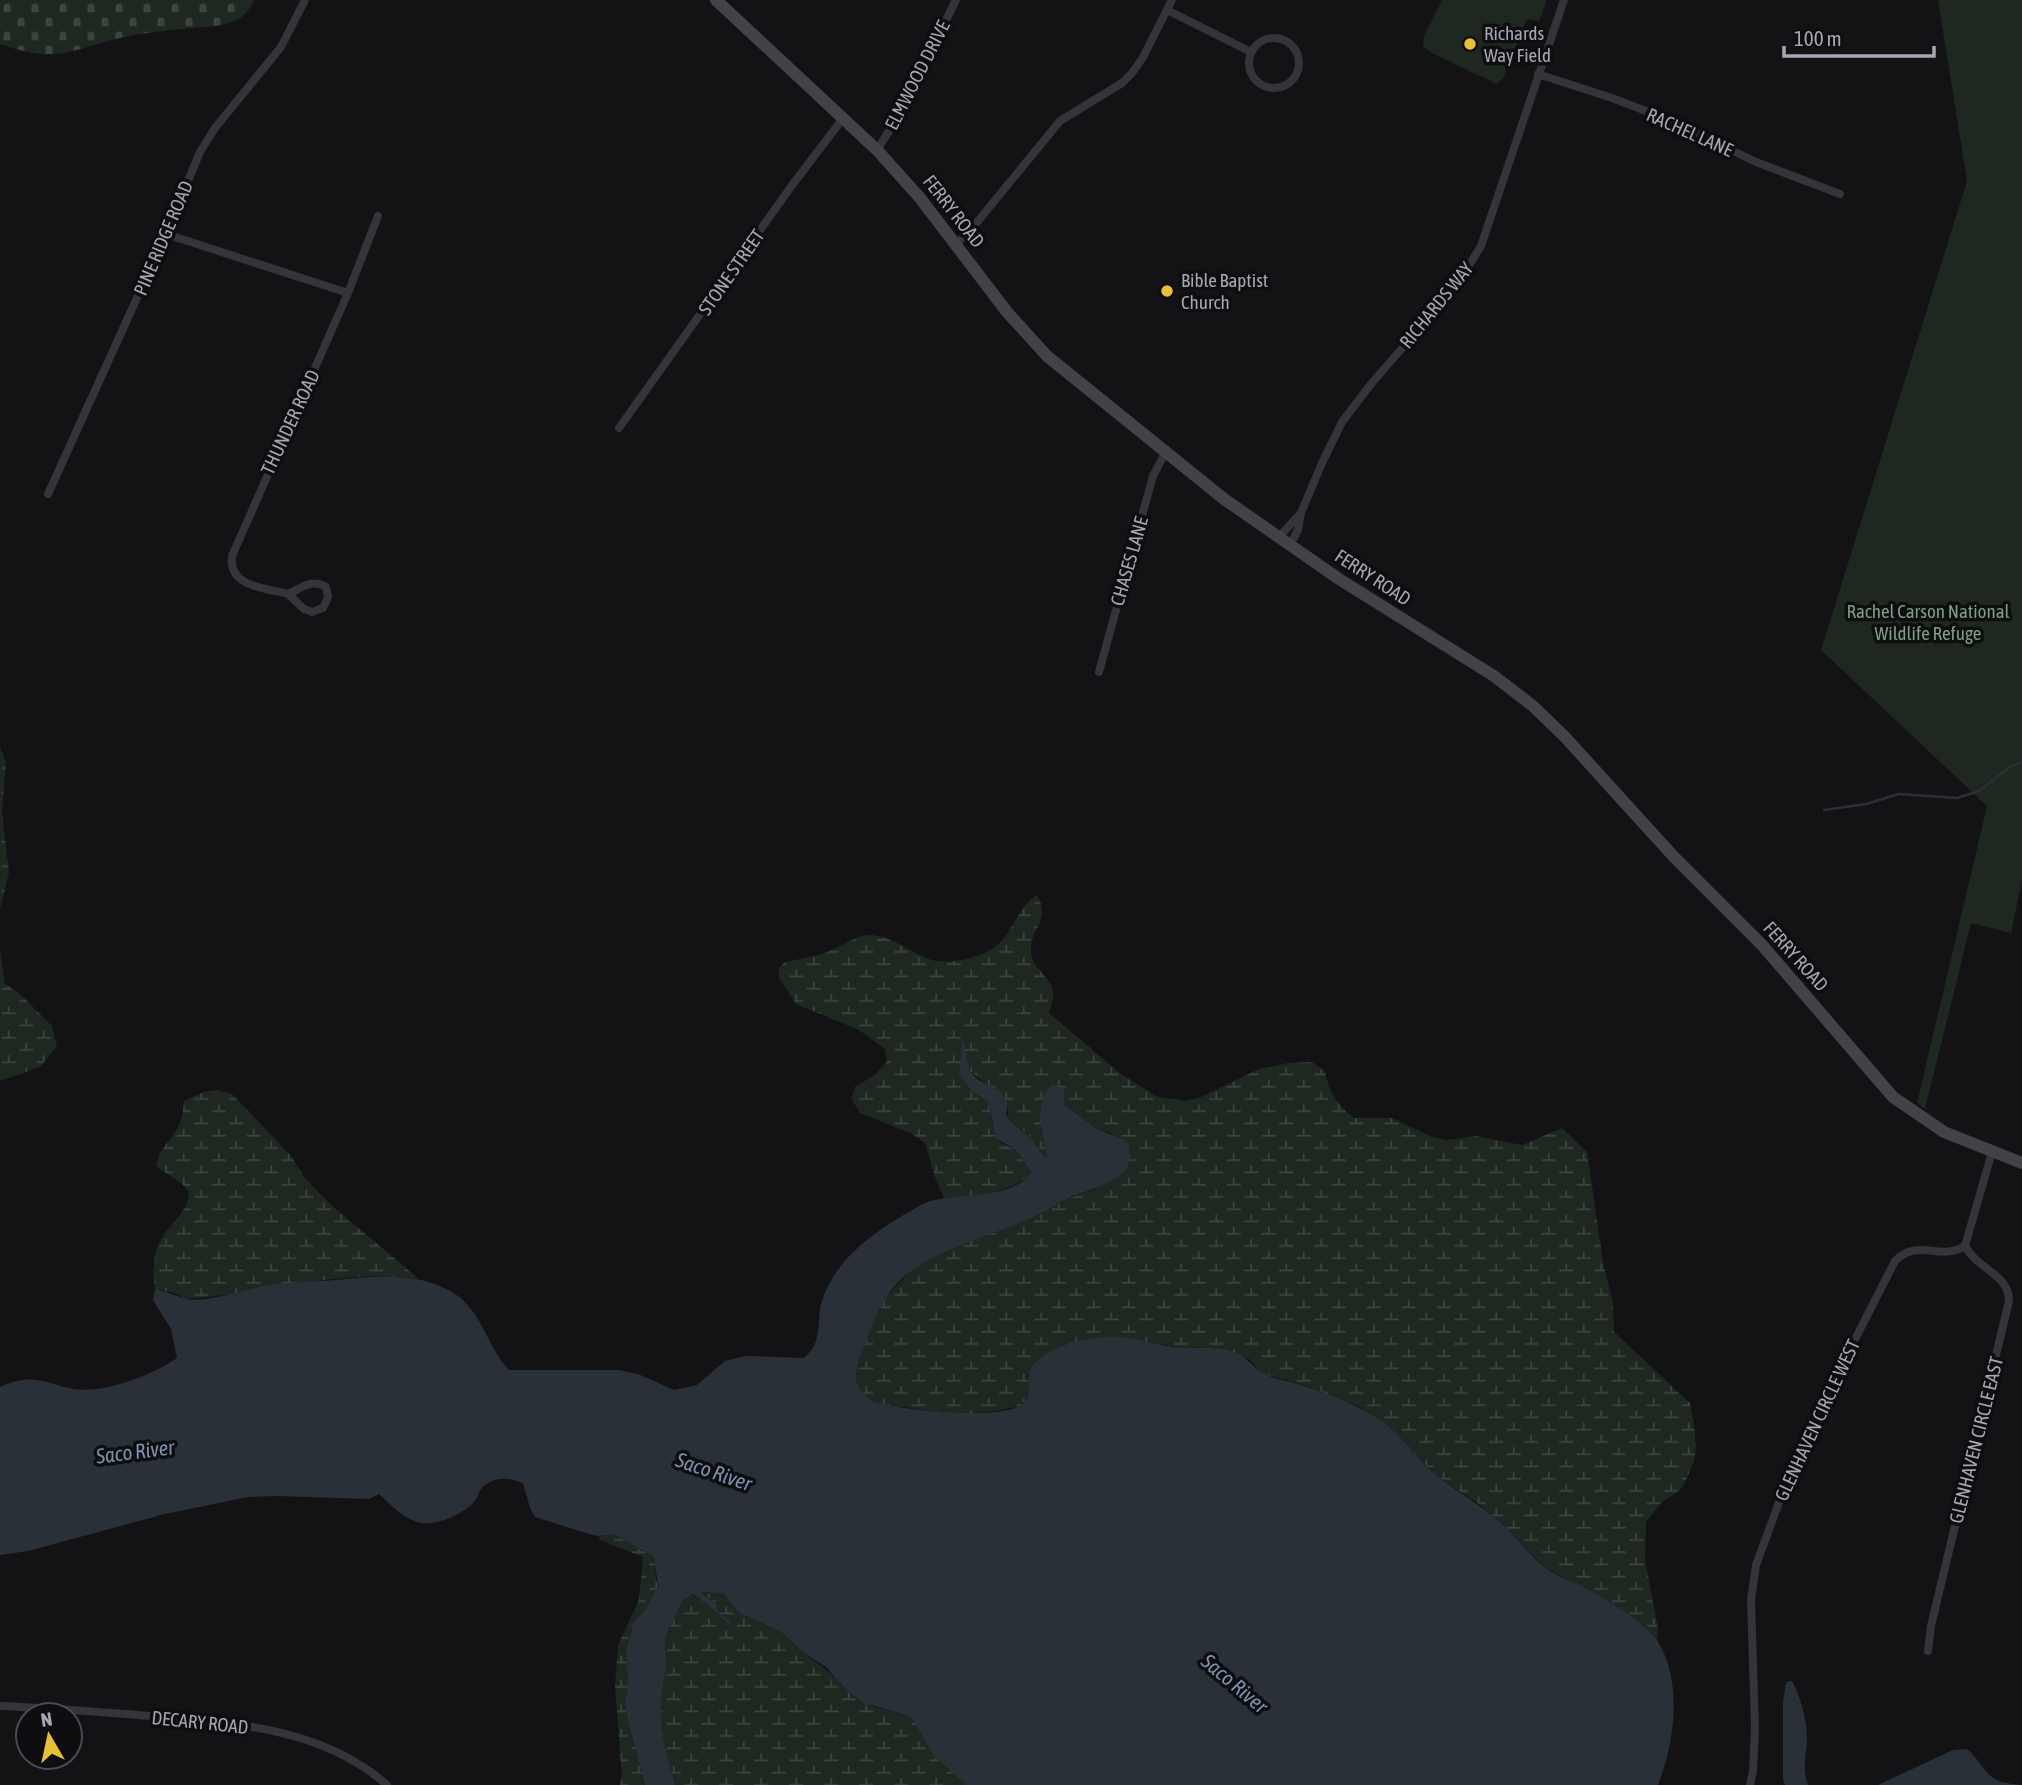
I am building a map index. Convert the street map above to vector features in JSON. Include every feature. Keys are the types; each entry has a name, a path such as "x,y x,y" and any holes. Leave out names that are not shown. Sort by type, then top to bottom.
{"main road":[{"name":"FERRY ROAD","path":"716,0 877,150 956,244 1007,312 1046,356 1224,499 1339,579 1483,669 1541,713 1650,832 1762,945 1893,1097 1937,1128 2022,1163"}],"street":[{"name":"PINE RIDGE ROAD","path":"48,494 166,234 200,152 223,118 281,47 305,0"},
{"name":"ELMWOOD DRIVE","path":"877,150 896,120 956,0"},
{"path":"956,244 969,232 1060,121 1127,78 1142,59 1172,0"},
{"name":"RICHARDS WAY","path":"1284,541 1301,513 1342,422 1447,296 1476,256 1493,215 1564,0"},
{"path":"1167,10 1251,52"},
{"path":"1281,39 1291,45 1297,55 1297,72 1290,81 1279,87 1262,85 1251,72 1251,52 1264,40 1281,39"},
{"name":"RACHEL LANE","path":"1538,74 1672,121 1755,162 1840,194"},
{"name":"STONE STREET","path":"619,428 844,117"},
{"name":"THUNDER ROAD","path":"288,594 313,582 322,584 328,591 326,603 316,612 304,609 288,594 240,580 232,571 232,556 348,293 378,216"},
{"path":"166,234 348,293"},
{"name":"CHASES LANE","path":"1099,672 1153,477 1165,453"},
{"name":"RICHARDS WAY","path":"1284,541 1298,530 1301,513"},
{"path":"1965,1246 1992,1152"},
{"name":"GLENHAVEN CIRCLE EAST","path":"1928,1651 1931,1626 2009,1301 2009,1292 2004,1282 1974,1260 1965,1246"},
{"name":"GLENHAVEN CIRCLE WEST","path":"1750,1785 1755,1737 1751,1590 1759,1557 1790,1471 1895,1261 1910,1251 1924,1249 1951,1253 1965,1246"},
{"name":"DECARY ROAD","path":"0,1706 186,1719 279,1732 315,1742 340,1753 368,1769 387,1785"}],"green space":[{"path":"0,0 254,0 242,17 222,25 133,35 74,51 49,54 0,44"},
{"name":"Richards Way Field","path":"1442,0 1547,0 1539,21 1526,21 1503,78 1497,84 1432,53 1423,46 1424,35"},
{"name":"Rachel Carson National Wildlife Refuge","path":"1938,0 2022,0 2022,880 2011,933 1971,923 1925,1109 1917,1103 1987,806 1821,650 1967,181"},
{"path":"0,747 6,762 2,813 9,872 0,909"},
{"path":"1037,895 1042,912 1031,944 1031,953 1032,959 1053,991 1049,1013 1121,1074 1158,1097 1186,1101 1201,1097 1259,1069 1288,1063 1312,1062 1325,1072 1335,1098 1354,1118 1392,1118 1432,1137 1447,1140 1476,1136 1522,1145 1562,1128 1587,1152 1603,1262 1613,1303 1614,1332 1690,1403 1694,1424 1694,1461 1686,1480 1680,1490 1661,1503 1646,1522 1645,1559 1658,1629 1657,1639 1646,1628 1589,1590 1545,1568 1479,1504 1434,1474 1360,1407 1301,1384 1263,1374 1249,1359 1203,1347 1183,1348 1116,1337 1027,1375 1027,1399 1020,1406 990,1412 954,1414 881,1404 867,1397 858,1388 855,1374 871,1326 884,1300 911,1270 954,1247 1038,1215 1070,1198 1098,1188 1125,1171 1113,1134 1094,1127 1063,1105 1041,1127 1047,1156 1045,1159 1034,1141 1011,1121 1008,1103 969,1070 973,1092 988,1102 992,1123 1001,1143 1017,1151 1031,1172 1015,1185 1004,1189 944,1198 925,1143 912,1134 860,1113 851,1098 856,1086 875,1075 887,1061 885,1049 859,1030 796,1004 779,978 779,968 785,962 822,954 866,935 886,938 933,960 949,961 975,957 997,946 1024,907"},
{"path":"0,949 5,984 20,994 52,1026 57,1046 40,1067 0,1081"},
{"path":"217,1090 232,1094 291,1156 304,1177 331,1205 419,1279 391,1276 332,1279 185,1299 174,1293 155,1289 154,1268 158,1248 164,1235 183,1210 189,1192 156,1166 163,1149 180,1123 184,1101 204,1092"},
{"path":"613,1534 654,1557 658,1586 643,1613 635,1620 626,1650 627,1717 645,1785 620,1785 622,1777 615,1686 618,1645 639,1600 643,1557 600,1540 599,1536"},
{"path":"703,1590 724,1594 739,1613 780,1631 804,1653 875,1707 906,1715 913,1720 934,1756 966,1785 675,1785 662,1735 661,1700 666,1667 665,1640 675,1612 690,1594 734,1629"}],"water":[{"name":"Saco River","path":"962,1042 969,1070 978,1080 1000,1091 1008,1103 1006,1114 1011,1122 1032,1139 1045,1158 1047,1156 1040,1119 1042,1101 1051,1085 1064,1088 1064,1105 1094,1127 1128,1142 1129,1164 1120,1176 1107,1183 1071,1197 1022,1222 944,1253 905,1276 884,1301 860,1358 856,1381 861,1392 877,1402 911,1409 952,1413 1009,1410 1025,1402 1030,1371 1044,1355 1068,1344 1094,1338 1116,1337 1183,1348 1229,1351 1240,1355 1269,1376 1312,1388 1354,1405 1390,1428 1429,1469 1494,1517 1544,1567 1612,1604 1657,1640 1671,1674 1674,1712 1669,1750 1658,1785 966,1785 934,1756 913,1720 906,1715 864,1703 847,1690 826,1667 804,1653 780,1631 739,1613 724,1594 703,1591 735,1630 693,1594 683,1600 665,1640 666,1667 661,1700 662,1735 675,1785 645,1785 627,1717 626,1650 635,1620 643,1613 658,1586 654,1557 614,1534 589,1534 535,1517 523,1483 507,1479 486,1484 474,1502 462,1512 438,1522 421,1523 409,1519 379,1494 369,1499 248,1497 165,1514 28,1551 0,1555 0,1387 30,1379 74,1389 99,1389 142,1377 177,1358 171,1329 153,1300 155,1289 194,1300 287,1283 393,1276 426,1281 443,1287 467,1304 509,1370 619,1370 638,1374 674,1390 697,1385 725,1361 746,1356 804,1358 816,1341 821,1304 828,1287 848,1258 861,1245 890,1223 921,1205 1010,1188 1022,1182 1031,1172 1017,1151 996,1138 988,1102 973,1092 959,1075"},
{"path":"1792,1681 1801,1702 1806,1725 1805,1768 1808,1785 1785,1785 1783,1778 1783,1702 1786,1682"},
{"path":"1967,1749 1994,1778 2005,1783 2022,1785 1878,1785 1953,1750"}],"waterway":[{"path":"1824,810 1866,804 1899,794 1957,798 1979,791 2011,766 2022,762"}],"place":[{"name":"Richards Way Field","path":"1470,44"},
{"name":"Bible Baptist Church","path":"1167,291"}]}
